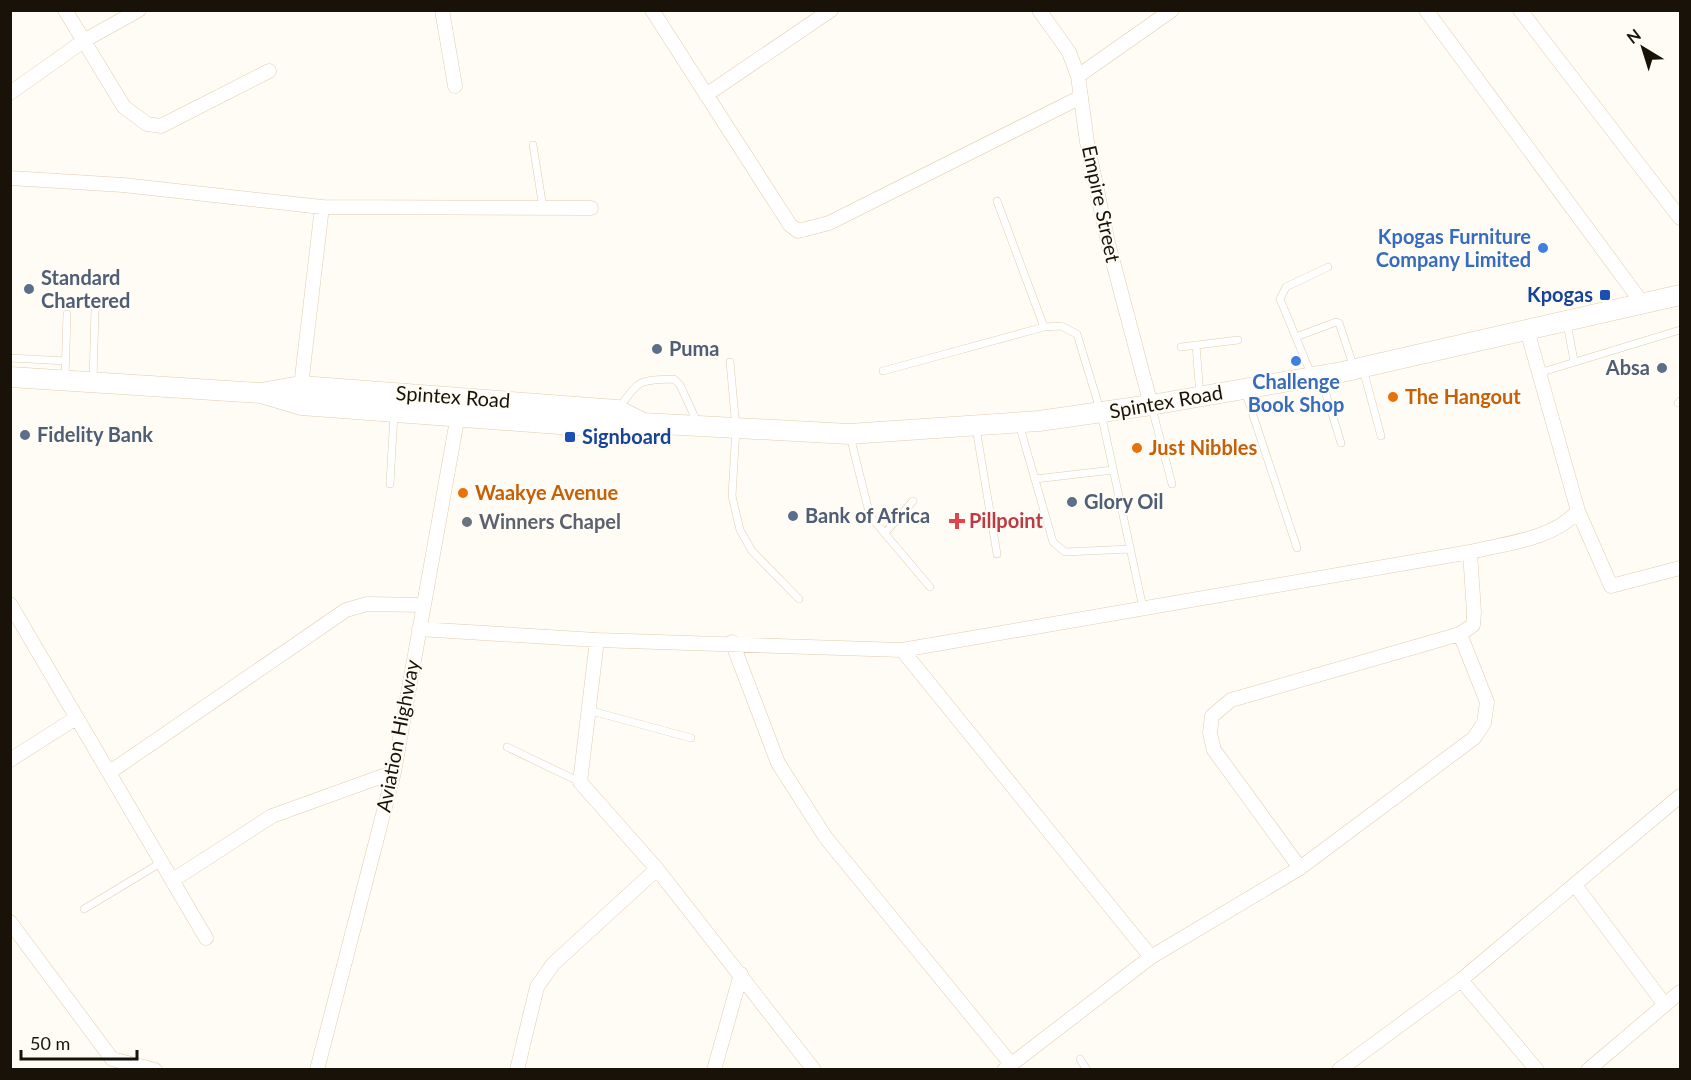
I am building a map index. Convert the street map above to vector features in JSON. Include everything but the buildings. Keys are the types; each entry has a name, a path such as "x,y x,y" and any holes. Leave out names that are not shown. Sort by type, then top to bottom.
{"main road":[{"name":"Spintex Road","path":"261,393 301,386 609,427 643,423 849,434 975,426 1018,423 1151,405 1316,376 1680,295"},
{"name":"Spintex Road","path":"10,376 65,370 93,382 261,393 301,405 395,411 459,407 617,410 643,423"}],"street":[{"path":"65,10 124,107 147,124 160,126 269,71"},
{"path":"10,93 85,40 139,10"},
{"path":"652,10 790,225 798,231 829,223 1081,96"},
{"path":"706,95 831,10"},
{"name":"Empire Street","path":"1039,10 1069,52 1078,76 1087,142 1108,243 1151,405"},
{"path":"1078,76 1172,10"},
{"path":"1426,10 1642,304"},
{"path":"1520,10 1680,218"},
{"path":"446,11 455,86"},
{"path":"10,178 123,185 322,207 591,208"},
{"path":"301,386 322,207"},
{"path":"1527,330 1578,511 1611,586 1680,568"},
{"name":"Aviation Highway","path":"317,1070 394,772 422,604 459,407"},
{"path":"419,629 597,640 732,642 902,650 1470,552 1552,531 1578,511"},
{"path":"1300,868 1214,750 1210,733 1212,716 1232,700 1460,634 1473,625 1474,618 1470,552"},
{"path":"10,604 206,938"},
{"path":"110,772 346,610 367,604 422,604"},
{"path":"732,642 778,763 826,838 1008,1066 1151,957 1300,868 1474,738 1484,723 1487,702 1460,634"},
{"path":"597,640 580,782 657,869 814,1070"},
{"path":"902,650 1151,957"},
{"path":"10,760 76,718"},
{"path":"173,880 272,816 394,772"},
{"path":"1339,1070 1461,980 1680,796"},
{"path":"517,1070 537,987 553,963 657,869"},
{"path":"1575,885 1665,1005"},
{"path":"10,922 107,1064 155,1070"},
{"path":"714,1070 741,974"},
{"path":"1461,980 1537,1070"},
{"path":"1588,1070 1680,992"}],"lane":[{"path":"533,145 543,208"},
{"path":"997,201 1044,327"},
{"path":"1328,267 1286,287 1280,299 1316,376 1341,443"},
{"path":"93,382 95,310 99,304 118,302"},
{"path":"10,358 65,370 67,314"},
{"path":"1566,321 1574,361"},
{"path":"1296,337 1335,322 1339,323 1359,368 1381,436"},
{"path":"882,372 1044,327 1061,326 1077,334 1101,412 1143,608"},
{"path":"1539,372 1680,330"},
{"path":"1181,347 1238,340"},
{"path":"1196,345 1200,396"},
{"path":"730,362 736,428 732,496 741,530 752,551 799,599"},
{"path":"617,410 634,387 643,380 674,380 680,385 699,426"},
{"path":"1244,389 1297,548"},
{"path":"1151,405 1172,484"},
{"path":"390,484 395,411"},
{"path":"1018,423 1053,542 1057,547 1065,552 1130,549"},
{"path":"975,426 997,554"},
{"path":"849,434 868,509 930,587"},
{"path":"1035,479 1113,470"},
{"path":"885,533 913,501"},
{"path":"588,710 691,738"},
{"path":"507,747 580,782"},
{"path":"84,909 162,862"},
{"path":"1080,1059 1088,1070"}],"place":[{"name":"Kpogas Furniture Company Limited","path":"1543,248"},
{"name":"Standard Chartered","path":"29,289"},
{"name":"Kpogas","path":"1605,295"},
{"name":"Puma","path":"657,349"},
{"name":"Challenge Book Shop","path":"1296,361"},
{"name":"Absa","path":"1662,368"},
{"name":"The Hangout","path":"1393,397"},
{"name":"Fidelity Bank","path":"25,435"},
{"name":"Signboard","path":"570,437"},
{"name":"Just Nibbles","path":"1137,448"},
{"name":"Waakye Avenue","path":"463,493"},
{"name":"Glory Oil","path":"1072,502"},
{"name":"Bank of Africa","path":"793,516"},
{"name":"Pillpoint","path":"957,521"},
{"name":"Winners Chapel","path":"467,522"}]}
